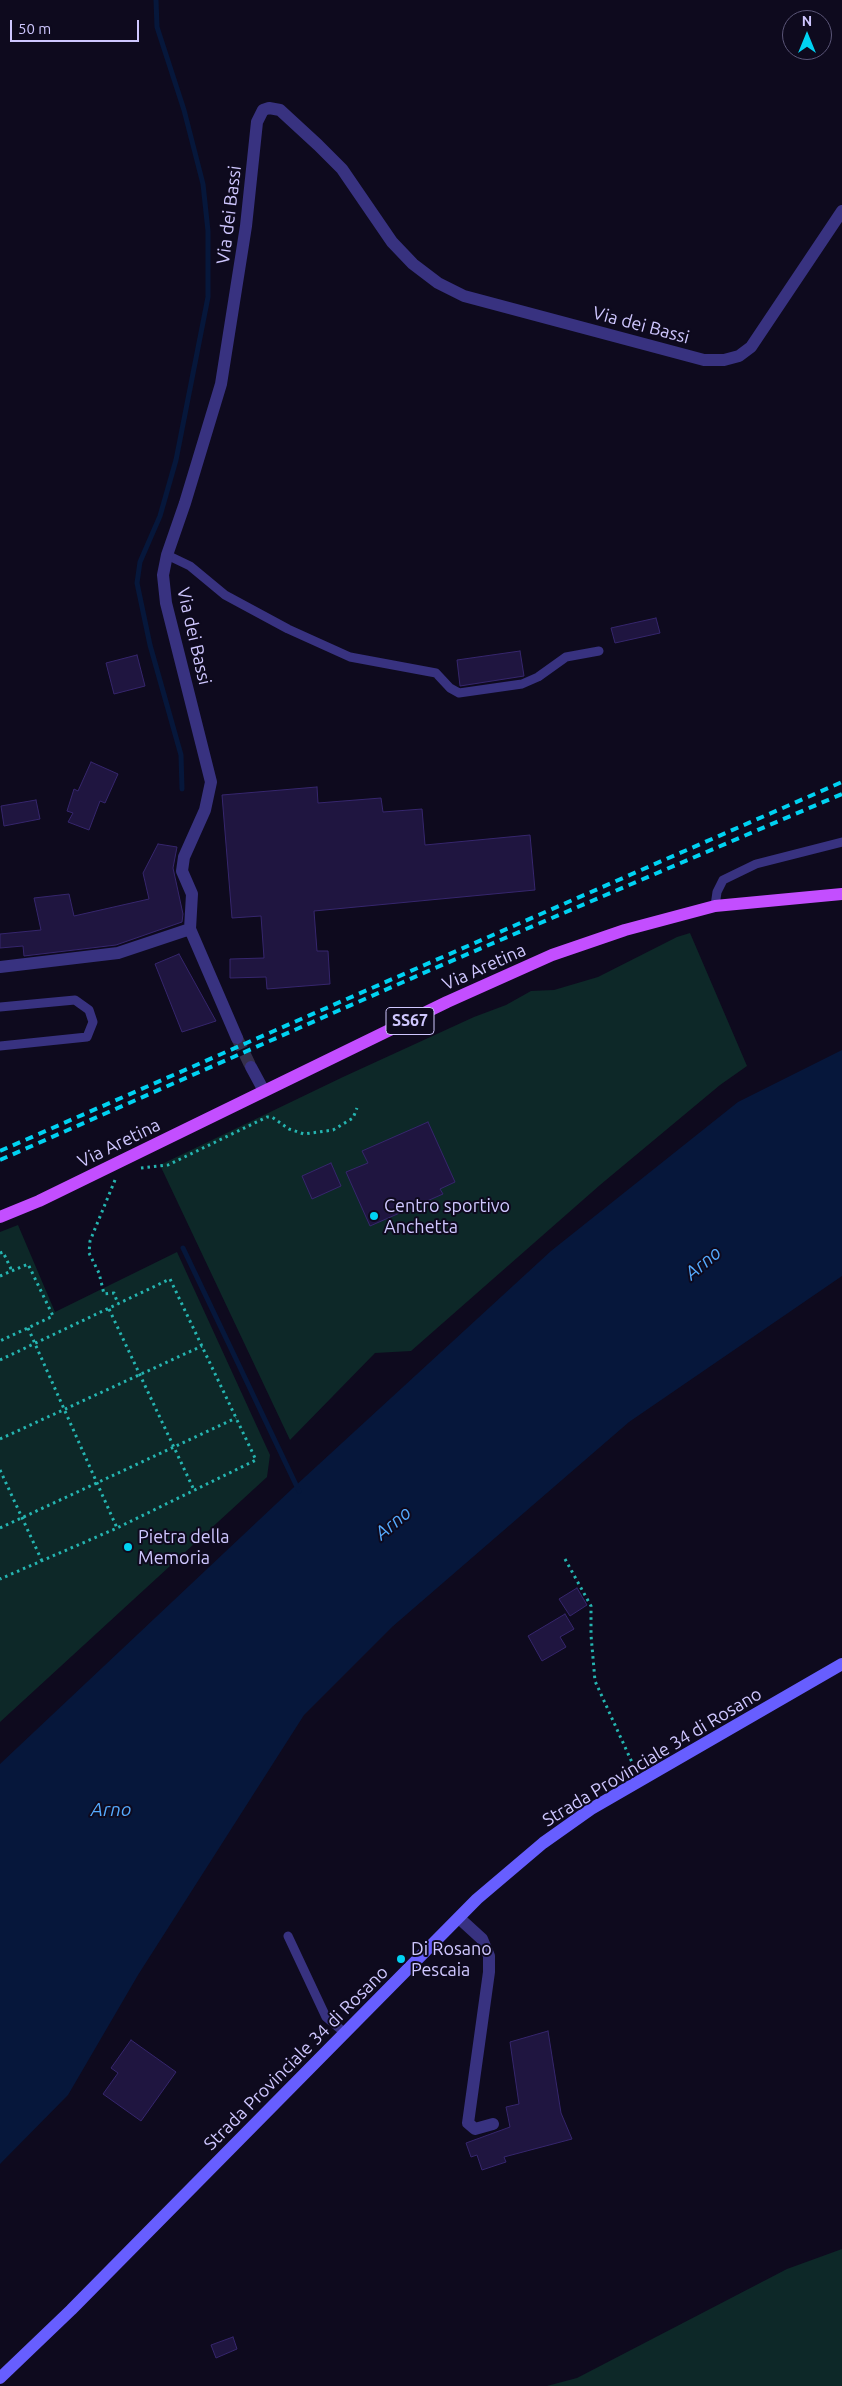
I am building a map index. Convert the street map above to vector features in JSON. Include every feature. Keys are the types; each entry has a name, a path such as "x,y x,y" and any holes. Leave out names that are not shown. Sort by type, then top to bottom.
{"main road":[{"name":"Via Aretina","path":"0,1217 39,1201 447,1002 552,956 625,930 715,906 842,894"},
{"name":"Strada Provinciale 34 di Rosano","path":"0,2378 477,1899 543,1843 640,1780 842,1664"}],"street":[{"name":"Via dei Bassi","path":"237,1038 190,929 192,894 182,871 184,857 205,810 211,782 166,604 163,575 167,555 186,503 221,384 246,226 257,122 263,110 269,108 280,110 318,145 342,170 392,242 412,264 438,283 464,296 704,360 724,360 739,356 751,347 842,212"},
{"path":"0,967 118,954 190,929"},
{"path":"251,1067 264,1091"},
{"path":"459,1918 482,1939 489,1956 489,1972 468,2123 475,2129 493,2124"}],"lane":[{"path":"167,555 190,566 225,595 288,629 350,657 436,673 450,688 459,693 522,684 538,677 566,657 599,651"},
{"path":"715,906 717,892 723,880 756,864 842,842"},
{"path":"0,1007 75,1000 90,1010 93,1022 86,1037 0,1046"},
{"path":"288,1936 326,2017 345,2033"}],"path":[{"path":"132,1171 168,1165 267,1117 272,1117 289,1129 304,1134 333,1130 353,1118 357,1108"},
{"path":"111,1180 116,1178 90,1241 90,1253 99,1273 104,1294 114,1293 118,1304"},
{"path":"0,1253 3,1252 12,1271"},
{"path":"0,1276 28,1264 54,1316 0,1341"},
{"path":"0,1360 170,1279 256,1460 117,1528 0,1579"},
{"path":"109,1309 194,1490"},
{"path":"28,1328 117,1528"},
{"path":"0,1439 202,1346"},
{"path":"0,1528 236,1418"},
{"path":"0,1470 42,1561"},
{"path":"565,1559 591,1606 591,1635 595,1681 640,1780"}],"green space":[{"name":"Centro sportivo Anchetta","path":"690,933 747,1066 720,1085 600,1185 411,1351 375,1353 290,1440 160,1165 343,1077 474,1017 506,1005 531,991 554,990 598,977 677,937"},
{"path":"18,1225 55,1312 177,1252 270,1455 267,1477 0,1722 0,1232"},
{"path":"842,2249 842,2386 547,2386 577,2378 787,2269"}],"water":[{"name":"Arno","path":"842,1050 842,1276 629,1422 392,1627 304,1715 138,1975 68,2095 0,2164 0,1764 293,1488 551,1251 738,1102"}],"building":[{"path":"656,618 660,633 615,643 611,628"},
{"path":"520,651 524,676 460,686 457,660"},
{"path":"137,655 145,686 114,694 106,663"},
{"path":"91,762 118,774 105,803 100,801 89,830 68,822 73,813 67,811 74,789 78,791"},
{"path":"317,787 318,803 381,798 383,812 422,809 425,845 530,835 535,890 314,911 317,951 328,951 330,984 267,989 266,977 230,978 230,959 264,958 261,916 232,918 222,795"},
{"path":"36,800 40,819 4,826 1,806"},
{"path":"158,844 177,847 173,868 183,914 182,922 116,945 24,956 23,946 0,948 0,934 41,930 34,898 69,894 74,916 149,899 143,873"},
{"path":"179,954 216,1021 182,1032 155,964"},
{"path":"428,1122 455,1182 440,1189 443,1194 370,1226 346,1172 368,1163 362,1151"},
{"path":"331,1163 341,1186 312,1199 302,1176"},
{"path":"577,1588 587,1605 570,1616 559,1599"},
{"path":"565,1614 574,1629 560,1637 566,1647 542,1661 528,1636"},
{"path":"548,2031 561,2113 572,2139 504,2157 506,2162 482,2170 477,2155 471,2157 466,2143 510,2127 506,2107 519,2104 510,2042"},
{"path":"131,2040 176,2072 141,2121 103,2094 118,2073 111,2068"},
{"path":"233,2337 237,2349 216,2358 211,2345"}],"waterway":[{"path":"156,0 157,27 184,110 203,184 208,231 208,297 176,460 160,516 140,562 137,583 150,645 181,755 182,789"},
{"path":"183,1248 299,1491"}],"tunnel":[{"path":"237,1038 251,1067"}],"railway":[{"path":"0,1151 842,782"},
{"path":"0,1160 435,968 842,794"}],"place":[{"name":"Centro sportivo Anchetta","path":"374,1216"},
{"name":"Pietra della Memoria","path":"128,1547"},
{"name":"Di Rosano Pescaia","path":"401,1959"}]}
